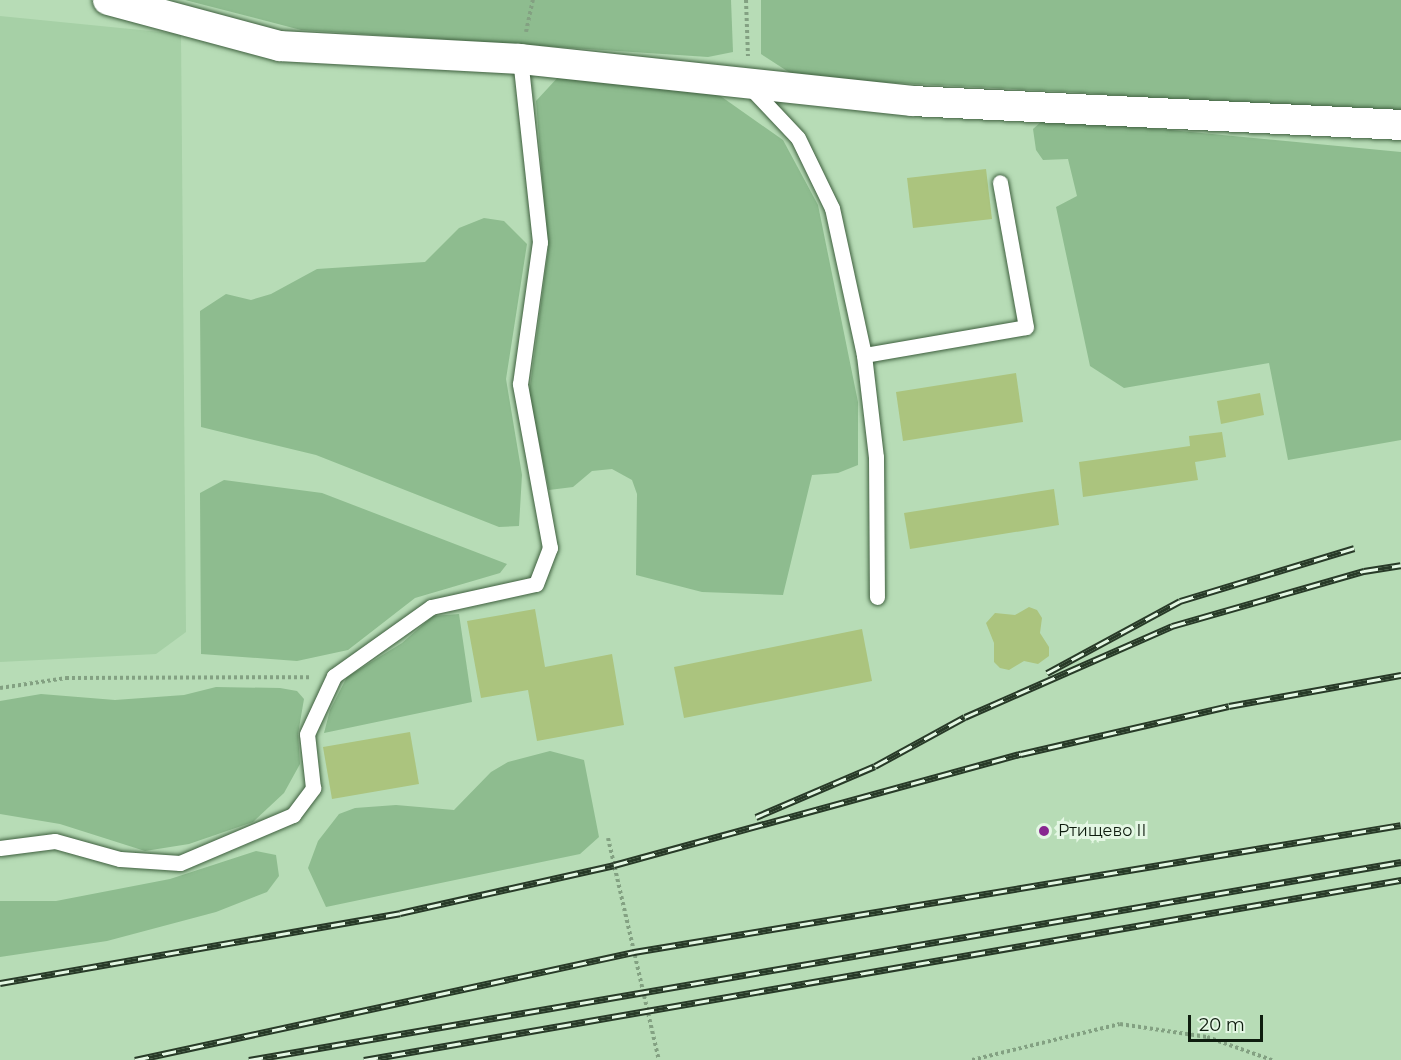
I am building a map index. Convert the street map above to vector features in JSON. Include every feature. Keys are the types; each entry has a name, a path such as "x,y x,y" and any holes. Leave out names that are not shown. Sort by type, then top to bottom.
{"street":[{"path":"108,0 280,46 520,59 749,86 912,101 1401,125"}],"lane":[{"path":"0,848 55,841 120,860 180,863 293,815 313,788 307,734 334,676 431,607 536,584 550,548 520,384 540,242 520,59"},
{"path":"749,86 798,138 832,208 864,355 876,458 877,597"},
{"path":"864,355 1026,327 1000,182"}],"path":[{"path":"746,0 749,86"},
{"path":"0,688 66,678 334,676"},
{"path":"608,838 659,1060"},
{"path":"972,1060 1120,1024 1207,1037 1272,1060"}],"shaded area":[{"path":"185,0 731,0 733,52 708,57 301,30"},
{"path":"761,0 1401,0 1401,116 1070,92 798,78 761,54"},
{"path":"0,16 181,34 186,632 156,654 0,662"},
{"path":"560,75 719,95 783,140 818,205 858,402 858,465 838,473 812,475 783,595 702,592 636,575 637,494 632,480 612,469 592,471 573,487 549,490 529,394 548,251 536,101"},
{"path":"1066,120 1401,152 1401,440 1288,460 1269,363 1124,388 1090,366 1056,207 1077,196 1068,159 1043,160 1036,150 1033,129 1042,121"},
{"path":"484,218 504,221 527,244 506,379 522,475 519,526 499,527 316,455 201,427 200,311 226,294 251,300 271,294 317,269 425,262 459,228"},
{"path":"224,480 322,493 507,564 500,573 415,598 348,650 297,661 201,654 200,493"},
{"path":"459,614 472,702 324,733 330,710 347,677 402,643 433,616"},
{"path":"216,687 280,688 297,691 304,699 298,734 300,764 284,793 253,822 189,844 145,851 60,824 0,814 0,701 41,694 115,700 184,695"},
{"path":"550,751 584,760 599,837 580,854 326,907 308,868 318,841 339,814 355,808 396,805 454,810 491,772 508,762"},
{"path":"256,851 276,855 279,876 267,892 216,912 107,941 0,957 0,901 56,901 170,879"}],"building":[{"path":"986,169 992,219 913,228 907,178"},
{"path":"1016,373 1023,422 903,441 896,392"},
{"path":"1260,393 1264,415 1221,424 1217,401"},
{"path":"1222,432 1226,457 1195,462 1198,480 1083,497 1079,462 1190,446 1189,436"},
{"path":"1054,489 1059,525 910,549 904,513"},
{"path":"1029,607 1037,610 1042,618 1040,633 1049,647 1049,656 1038,664 1024,661 1009,670 1000,668 994,662 994,643 986,623 995,613 1015,615"},
{"path":"535,609 545,667 612,654 624,725 537,741 528,690 481,698 467,621"},
{"path":"862,629 872,681 684,718 674,667"},
{"path":"410,732 419,784 332,799 323,747"}],"railway":[{"path":"1047,673 1180,601 1354,548"},
{"path":"756,817 875,766 965,717 1172,626 1364,571 1401,565"},
{"path":"0,983 400,913 614,865 1021,754 1229,706 1401,675"},
{"path":"135,1060 634,952 1401,825"},
{"path":"249,1060 1401,862"},
{"path":"364,1060 1401,880"}],"place":[{"name":"Ртищево II","path":"1044,831"}]}
